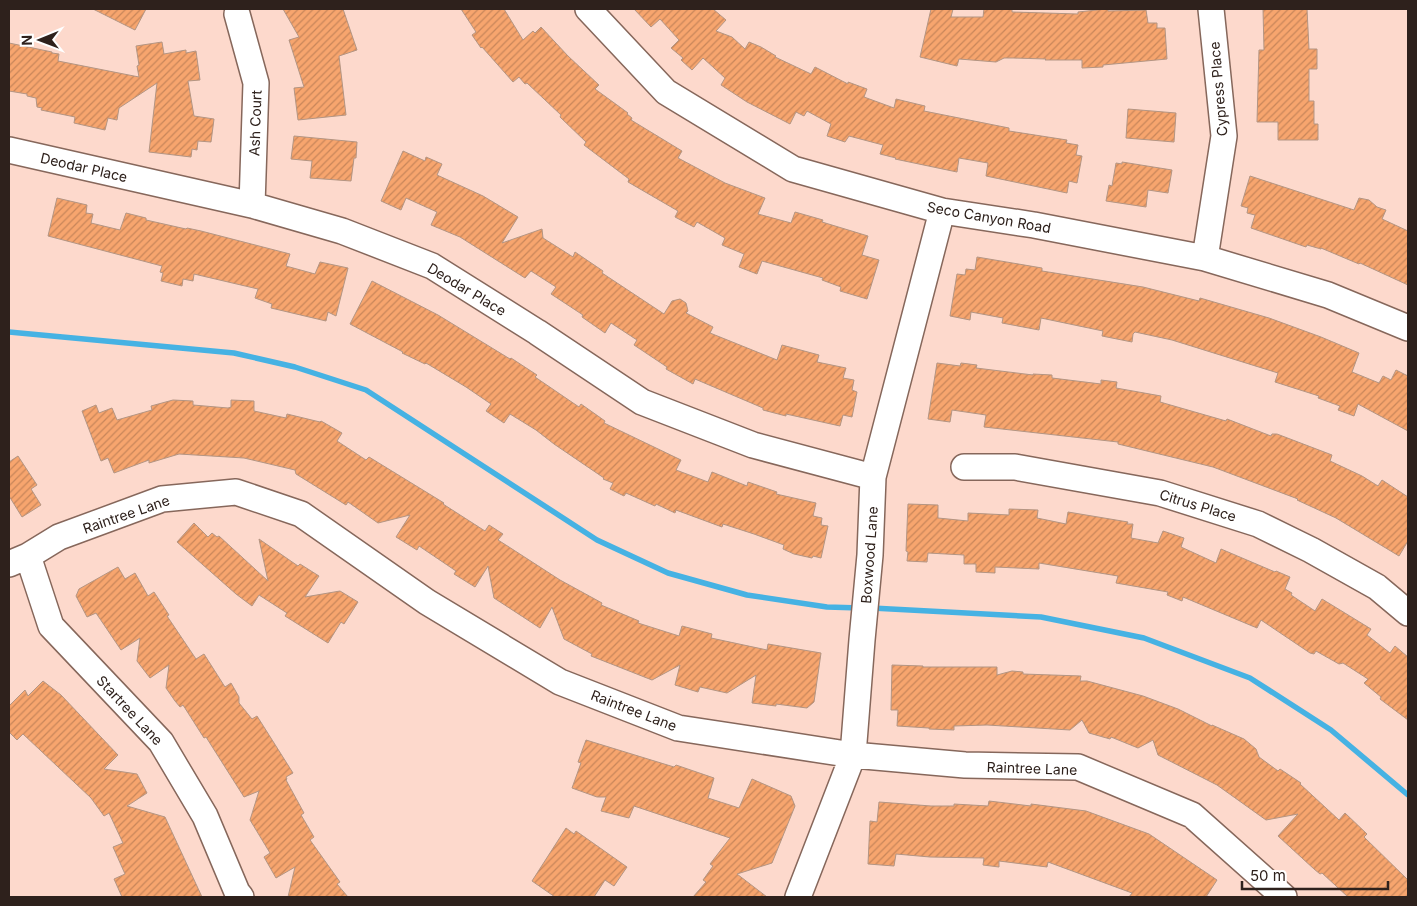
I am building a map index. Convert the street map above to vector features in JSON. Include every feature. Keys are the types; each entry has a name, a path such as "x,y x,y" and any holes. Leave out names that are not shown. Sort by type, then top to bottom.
{"street":[{"name":"Seco Canyon Road","path":"588,9 666,92 794,169 942,211 1034,225 1205,258 1328,295 1408,328"},
{"name":"Cypress Place","path":"1205,258 1224,136 1211,9"},
{"name":"Ash Court","path":"237,14 256,83 252,205"},
{"name":"Deodar Place","path":"9,150 252,205 342,231 432,266 537,332 642,402 753,445 874,477"},
{"name":"Boxwood Lane","path":"798,897 853,755 870,555 874,477 942,211"},
{"name":"Citrus Place","path":"964,467 1014,467 1160,493 1258,524 1311,550 1377,587 1408,613"},
{"name":"Raintree Lane","path":"18,560 59,538 162,499 236,492 301,514 427,602 560,682 678,728 853,755 966,766 1078,767 1192,815 1284,897"},
{"name":"Startree Lane","path":"18,560 51,626 161,742 205,816 237,892 241,897"}],"building":[{"path":"93,9 146,9 135,30"},
{"path":"283,9 343,9 357,50 339,56 346,115 298,120 294,88 304,87 289,40 299,37"},
{"path":"461,9 504,9 523,40 541,27 599,85 595,89 628,113 632,118 631,120 682,151 678,158 725,183 765,198 758,214 791,223 795,212 868,236 862,255 879,260 867,299 840,291 841,287 822,280 823,278 762,261 757,274 739,267 744,254 722,245 725,238 697,222 694,227 675,217 678,211 628,182 629,179 584,145 586,142 527,83 525,84 519,77 513,82 481,48 472,35 476,32"},
{"path":"634,9 713,9 726,20 716,31 732,37 745,49 749,42 811,74 815,67 848,84 848,82 867,89 864,97 894,108 896,99 925,106 924,111 1009,128 1009,131 1067,140 1066,143 1078,145 1076,155 1082,156 1077,183 1069,181 1067,193 986,176 988,163 959,158 957,172 895,159 880,154 883,145 849,136 845,142 827,136 831,124 807,111 804,116 796,112 790,124 747,102 721,85 725,78 703,58 692,70 681,60 683,58 671,48 679,40 660,19 651,27"},
{"path":"931,9 953,9 951,17 983,17 984,9 1012,9 1012,12 1078,14 1078,12 1106,9 1108,11 1146,10 1148,23 1157,23 1157,28 1165,28 1167,59 1082,68 1082,60 1004,58 996,62 959,59 957,66 920,57"},
{"path":"1263,9 1307,9 1309,49 1317,49 1317,69 1309,69 1309,101 1314,101 1314,124 1318,124 1318,140 1278,140 1278,122 1257,122 1259,50 1264,50"},
{"path":"162,42 164,54 186,50 186,53 196,51 200,80 188,81 194,116 214,119 211,142 198,141 197,150 192,149 191,157 149,152 157,83 119,108 117,120 108,118 105,130 74,123 75,117 41,110 42,108 37,107 36,98 27,96 27,94 9,91 9,43 59,54 58,61 139,77 136,46"},
{"path":"1128,109 1176,113 1174,142 1126,138"},
{"path":"294,136 357,142 351,181 310,178 312,161 291,159"},
{"path":"403,151 425,161 426,157 442,164 437,175 483,196 518,217 502,243 542,229 543,238 573,257 575,252 603,271 602,273 664,314 672,301 680,299 686,303 688,311 686,313 713,327 710,333 777,360 782,345 819,355 817,362 846,368 843,378 854,380 852,390 857,392 852,417 843,415 840,426 786,414 786,416 763,410 763,408 695,379 693,384 666,369 667,367 634,345 637,340 611,323 605,333 582,317 583,315 551,294 556,287 531,271 525,278 460,237 431,225 437,212 406,198 401,210 381,201"},
{"path":"1122,162 1172,170 1168,193 1148,190 1146,207 1106,201 1109,185 1112,186 1116,163 1122,164"},
{"path":"1250,176 1354,210 1359,198 1369,200 1377,207 1386,210 1382,219 1408,231 1408,285 1321,248 1307,245 1306,247 1251,228 1255,215 1247,213 1248,208 1241,206"},
{"path":"57,198 87,205 86,213 93,214 91,223 120,230 126,213 146,218 146,220 201,231 290,254 286,266 315,274 320,262 348,268 336,316 328,312 326,321 271,308 272,304 255,298 258,289 194,274 193,281 183,279 182,286 161,281 163,273 160,272 162,266 48,236"},
{"path":"977,257 1042,268 1042,271 1143,287 1199,301 1200,298 1269,318 1321,337 1359,353 1352,372 1379,383 1383,376 1391,380 1396,370 1408,376 1408,431 1358,404 1354,416 1338,410 1340,406 1318,398 1319,396 1275,382 1278,373 1172,340 1135,332 1132,342 1102,336 1103,331 1041,318 1039,330 1002,323 1003,318 971,312 970,320 950,316 957,274 965,275 966,269 975,270"},
{"path":"372,281 438,315 511,358 579,407 581,404 605,421 604,423 681,460 676,470 708,482 712,472 747,486 748,482 777,492 776,494 816,503 813,516 822,518 821,525 828,526 821,558 794,554 783,549 784,545 754,534 723,524 722,527 676,510 675,513 656,504 655,506 626,493 624,496 610,489 613,483 603,479 536,430 510,414 504,423 486,411 491,404 466,387 426,363 402,353 350,324"},
{"path":"937,363 960,366 961,363 977,365 976,368 1033,375 1052,375 1052,378 1101,384 1101,380 1117,382 1116,388 1161,396 1160,402 1226,421 1227,419 1271,436 1272,434 1277,434 1332,455 1330,461 1378,486 1382,480 1408,497 1408,541 1399,556 1336,518 1298,499 1213,467 1118,444 1118,442 984,427 986,415 952,410 950,422 928,419"},
{"path":"173,400 193,401 193,405 228,408 231,407 231,400 254,401 254,411 286,418 287,414 321,421 342,433 337,441 366,460 369,457 444,503 485,531 489,525 503,534 498,540 560,580 602,603 601,605 639,621 638,623 679,636 682,626 712,634 711,638 767,650 768,644 821,653 814,702 807,708 752,703 756,675 727,693 700,687 698,692 675,685 680,665 652,680 591,656 592,654 564,639 552,607 540,628 494,598 488,566 475,587 454,574 456,571 419,546 417,550 396,537 410,515 378,523 348,502 346,505 296,474 295,470 244,458 179,454 149,463 149,460 114,473 108,458 101,461 82,411 96,405 99,413 112,408 117,420 152,410 151,406"},
{"path":"18,456 37,485 31,489 41,505 22,517 9,496 9,462"},
{"path":"908,504 938,505 938,518 968,521 968,513 1009,515 1009,509 1038,510 1037,518 1066,524 1068,512 1128,522 1127,524 1133,524 1131,538 1158,543 1163,531 1184,538 1181,547 1216,563 1221,549 1290,577 1285,589 1292,593 1291,595 1315,611 1322,599 1371,629 1367,635 1390,653 1395,646 1408,657 1408,720 1380,699 1381,697 1364,683 1368,679 1343,663 1339,664 1316,651 1314,654 1310,653 1261,620 1257,628 1183,597 1182,601 1167,595 1168,592 1116,583 1118,576 1039,563 1039,569 995,567 995,573 976,572 976,564 964,564 964,555 928,553 927,562 907,561"},
{"path":"194,523 208,537 212,533 217,537 219,536 268,581 259,539 298,566 300,564 319,576 305,597 340,591 358,602 344,624 341,622 328,643 285,616 287,613 259,595 252,606 177,542"},
{"path":"118,567 125,579 135,573 148,596 154,592 169,615 167,616 196,659 204,654 225,687 231,683 239,697 239,703 252,719 257,716 293,773 286,777 286,780 304,813 301,815 314,837 310,840 340,882 337,884 348,897 288,897 295,867 276,878 264,857 270,853 250,820 259,791 244,797 183,705 180,707 175,701 166,688 169,665 150,678 137,661 140,638 121,650 96,613 87,617 76,596 79,589"},
{"path":"892,665 997,667 997,675 1012,671 1023,672 1023,674 1081,676 1080,681 1087,681 1143,696 1178,709 1244,739 1256,749 1259,757 1278,771 1280,769 1301,783 1339,820 1345,813 1367,834 1364,837 1408,880 1408,897 1348,897 1278,836 1298,814 1266,820 1217,785 1158,755 1153,740 1138,748 1111,737 1110,739 1089,733 1082,720 1070,730 987,725 954,726 954,730 897,726 898,710 891,710"},
{"path":"43,681 61,695 118,755 104,769 137,774 147,793 127,806 165,817 202,897 122,897 114,879 125,874 113,847 123,843 109,813 104,816 91,798 23,734 17,740 9,732 9,706 25,690 28,696"},
{"path":"586,740 674,767 676,765 714,778 708,798 739,808 752,779 791,796 795,806 772,863 737,874 767,897 693,897 706,882 703,880 713,866 710,864 730,838 634,806 629,818 601,811 606,797 597,797 572,788 581,763 578,762"},
{"path":"989,801 1086,811 1149,834 1217,880 1206,897 1129,897 1132,893 1048,862 1047,867 999,861 999,867 983,865 984,858 896,854 894,866 868,864 870,821 877,822 879,802 931,806 954,806 954,804 988,806"},
{"path":"566,828 574,834 576,831 627,867 614,886 605,880 594,897 555,897 532,881"}],"waterway":[{"path":"9,332 234,353 295,367 366,390 597,540 668,573 747,595 827,607 860,608"},
{"path":"872,608 1041,617 1144,638 1250,678 1331,730 1408,795"}]}
